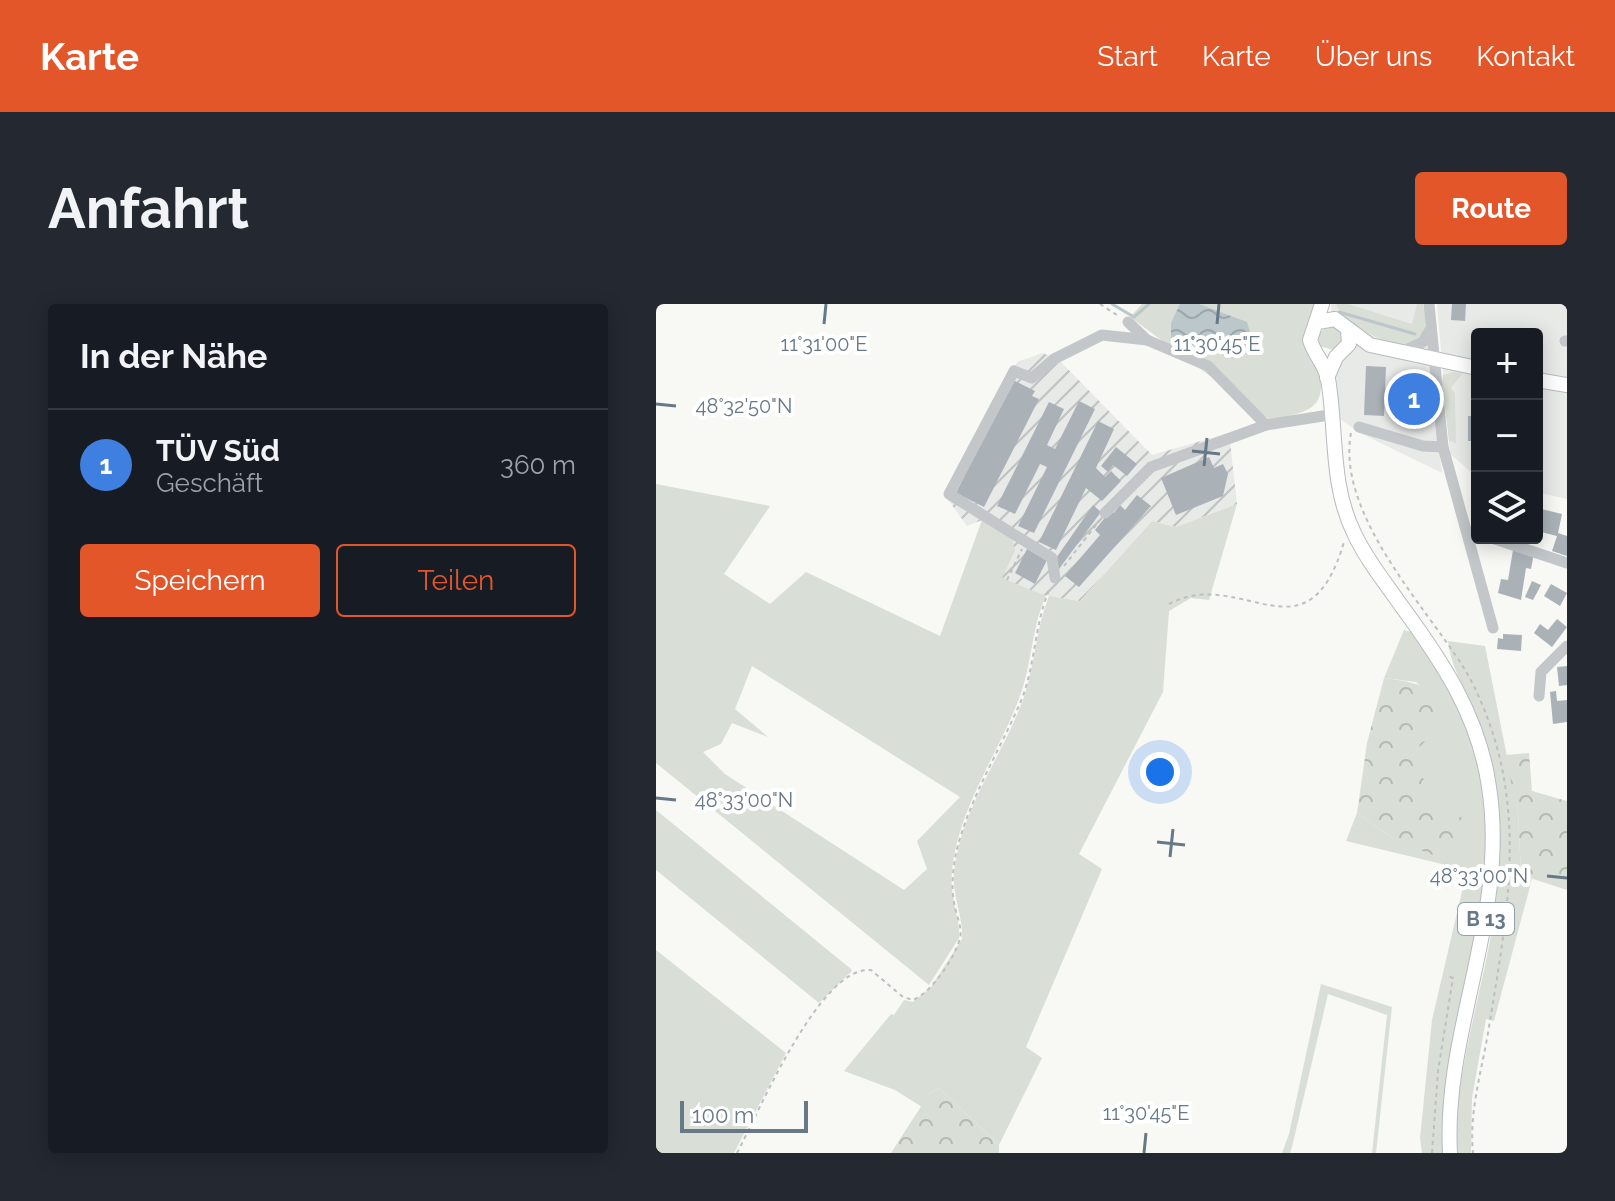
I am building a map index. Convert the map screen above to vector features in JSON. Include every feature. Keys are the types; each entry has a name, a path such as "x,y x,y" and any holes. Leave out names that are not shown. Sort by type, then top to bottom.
{"main road":[{"name":"B 13","path":"1324,304 1348,330 1342,353 1327,378"},
{"name":"B 13","path":"1324,304 1310,338 1327,378 1340,490 1354,533 1459,692 1476,729 1489,786 1493,826 1491,881 1456,1072 1450,1153"},
{"path":"1318,322 1335,319"},
{"path":"1348,330 1370,345 1471,367"},
{"path":"1317,353 1342,353 1370,345"},
{"path":"1543,381 1567,385"}],"street":[{"path":"1429,304 1443,447 1493,628"},
{"path":"1128,322 1147,340"},
{"path":"1401,352 1423,342 1431,327"},
{"path":"1055,578 1052,558 949,494 1014,371 1032,378 1054,359 1102,335 1147,340 1208,366 1266,425"},
{"path":"1105,513 1151,467 1266,425 1329,415"},
{"path":"1359,427 1423,446 1443,447"},
{"path":"1463,523 1471,529"},
{"path":"1510,544 1567,563"},
{"path":"1539,696 1541,672 1567,646"}],"path":[{"path":"1100,304 1128,322"},
{"path":"1359,427 1351,434 1350,447 1363,509 1381,548 1471,683 1492,732 1508,799 1511,873 1472,1111 1473,1153"},
{"path":"737,1153 788,1054 821,1004 846,978 855,971 871,970 903,997 913,1000 925,993 956,949 961,930 953,897 957,851 981,781 1021,700 1034,660 1043,605 1055,578 1105,513"},
{"path":"1169,604 1187,594 1204,592 1290,608 1312,601 1332,574 1345,541 1354,533"},
{"path":"1007,580 1026,542"},
{"path":"1432,1153 1438,1071 1453,978 1448,976"}],"shaded area":[{"path":"1331,304 1423,304 1442,473 1358,432 1336,416"},
{"path":"1437,304 1567,304 1567,499 1543,493 1543,328 1471,328 1471,472 1450,454"},
{"path":"1043,353 1060,361 1152,455 1229,433 1237,504 1176,527 1152,521 1080,601 1035,594 1001,578 1015,551 982,520 967,526 944,494 1008,373 1020,361"}],"green space":[{"path":"1142,304 1316,304 1319,333 1327,327 1334,327 1343,341 1334,350 1319,346 1321,391 1313,406 1303,412 1270,420 1130,317"},
{"path":"1336,304 1348,304 1412,324 1417,304 1423,304 1424,332 1415,342 1391,342 1363,330"},
{"path":"1453,372 1462,374 1451,388 1455,393 1456,443 1449,441 1442,382 1443,375"},
{"path":"656,484 770,506 724,574 770,604 806,572 940,636 982,520 1012,537 1015,551 1002,578 1046,596 1020,696 970,804 956,848 952,881 959,938 929,985 656,763","holes":["752,666 960,797 917,841 927,869 904,890 725,774 703,752 721,744 732,723 768,737 735,709"]},
{"path":"1237,504 1209,600 1191,598 1169,611 1163,692 1079,854 1102,869 1026,1047 1042,1058 999,1145 939,1088 929,1094 922,1107 895,1090 844,1071 904,1000 913,1002 931,987 962,939 954,882 958,850 973,805 1024,697 1049,596 1080,601 1152,521 1176,527"},
{"path":"1404,630 1417,634 1473,734 1487,803 1487,866 1447,1153 1422,1153 1420,1138 1432,1020 1467,870 1346,841 1357,813 1394,839 1414,800 1411,756 1452,712 1416,682 1384,678"},
{"path":"1448,641 1485,646 1518,812 1521,875 1532,879 1494,1021 1486,1019 1472,1098 1471,1153 1456,1153 1457,1115 1461,1078 1491,932 1496,895 1497,826 1493,778 1486,747 1454,665"},
{"path":"1384,678 1423,687 1439,696 1453,712 1411,756 1424,780 1414,799 1476,823 1473,847 1435,856 1394,839 1357,813 1367,743"},
{"path":"1529,753 1532,791 1567,801 1567,890 1521,875 1518,812 1505,755"},
{"path":"656,810 852,971 819,1003 656,870"},
{"path":"656,950 786,1053 734,1153 656,1153"},
{"path":"1321,984 1392,1007 1376,1153 1372,1153 1387,1015 1328,994 1292,1147 1290,1153 1282,1153 1289,1134"},
{"path":"939,1088 999,1145 999,1153 891,1153 929,1094"}],"water":[{"path":"1180,304 1199,304 1247,322 1250,332 1241,358 1232,358 1171,338 1171,323"}],"building":[{"path":"1452,304 1466,304 1465,321 1451,320"},
{"path":"1366,366 1386,367 1384,416 1364,415"},
{"path":"1013,380 1035,391 1032,396 1039,399 984,507 956,493"},
{"path":"1395,383 1400,384 1400,390 1422,388 1421,411 1398,409"},
{"path":"1079,401 1095,409 1034,533 1018,526 1047,467 1040,464 1015,514 997,506 1049,402 1064,409 1047,445 1055,449"},
{"path":"1468,416 1471,416 1471,441 1468,441"},
{"path":"1098,421 1114,429 1096,468 1105,477 1111,471 1121,481 1102,501 1086,488 1056,550 1039,542"},
{"path":"1116,447 1137,464 1127,476 1113,465 1108,472 1101,466"},
{"path":"1209,457 1214,468 1223,464 1228,474 1223,496 1176,515 1161,478"},
{"path":"1137,495 1151,506 1079,587 1065,576 1100,535 1095,530 1111,510 1114,513 1120,505 1125,510"},
{"path":"1093,505 1101,512 1059,569 1052,564"},
{"path":"1543,509 1562,514 1558,533 1567,536 1567,556 1552,551 1557,536 1543,532"},
{"path":"1027,549 1047,560 1035,584 1015,573"},
{"path":"1513,550 1534,553 1531,569 1526,568 1521,600 1498,593 1501,579 1508,580"},
{"path":"1532,581 1541,585 1533,600 1525,597"},
{"path":"1551,584 1567,593 1560,606 1544,596"},
{"path":"1557,619 1567,627 1552,647 1534,633 1540,624 1548,630"},
{"path":"1503,634 1522,635 1521,651 1497,649 1498,638 1503,639"},
{"path":"1567,666 1567,685 1559,686 1557,667"},
{"path":"1556,691 1557,701 1567,700 1567,722 1553,724 1550,692"}],"waterway":[{"path":"1112,304 1134,317 1149,304"},
{"path":"1339,312 1415,334"}],"place":[{"name":"TÜV Süd","path":"1414,399"}]}
